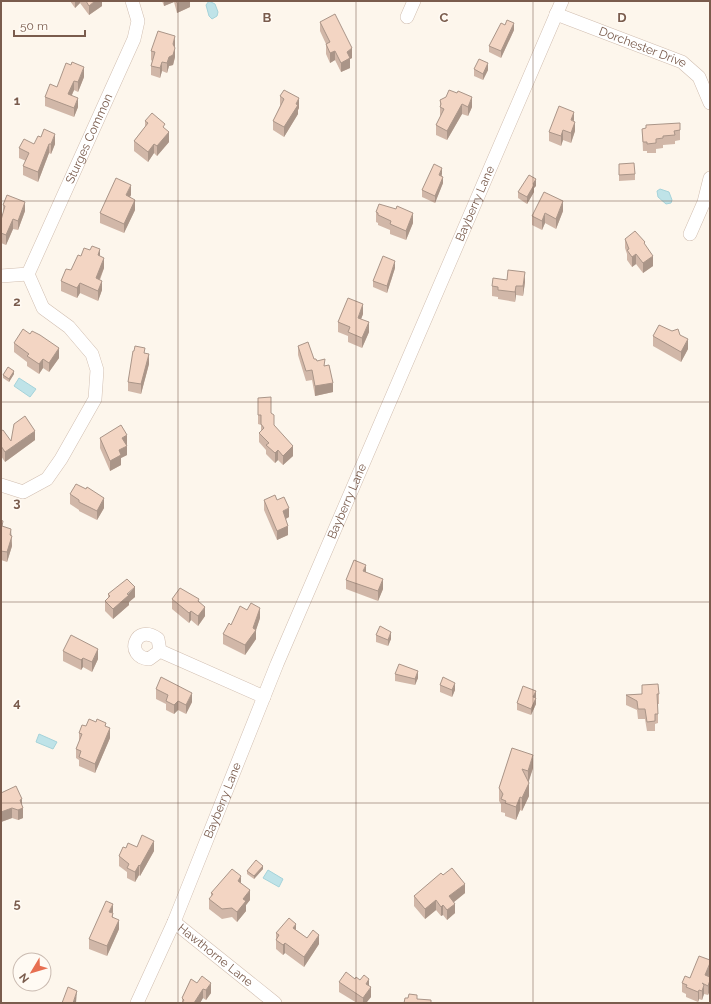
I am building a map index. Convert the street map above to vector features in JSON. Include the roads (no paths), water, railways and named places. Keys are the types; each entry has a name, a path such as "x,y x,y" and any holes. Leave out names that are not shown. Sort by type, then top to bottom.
{"street":[{"name":"Sturges Common","path":"28,274 134,39 138,21 132,1"},
{"path":"407,17 414,1"},
{"name":"Bayberry Lane","path":"136,1003 174,922 264,697 562,1"},
{"name":"Dorchester Drive","path":"556,14 682,62 699,77 710,103"},
{"path":"690,234 704,202 710,178"},
{"path":"1,276 28,274 44,308 69,327 92,354 97,370 95,399 61,459 47,479 23,492 1,485"},
{"path":"160,651 264,697"},
{"name":"Hawthorne Lane","path":"174,922 276,1003"}],"water":[{"path":"209,1 215,4 218,12 217,16 212,19 209,16 206,5"},
{"path":"660,189 669,192 672,200 671,203 666,204 658,197 657,191"},
{"path":"19,378 36,389 30,397 14,386"},
{"path":"39,734 57,742 53,749 36,742"},
{"path":"268,870 283,879 279,887 263,878"}]}
